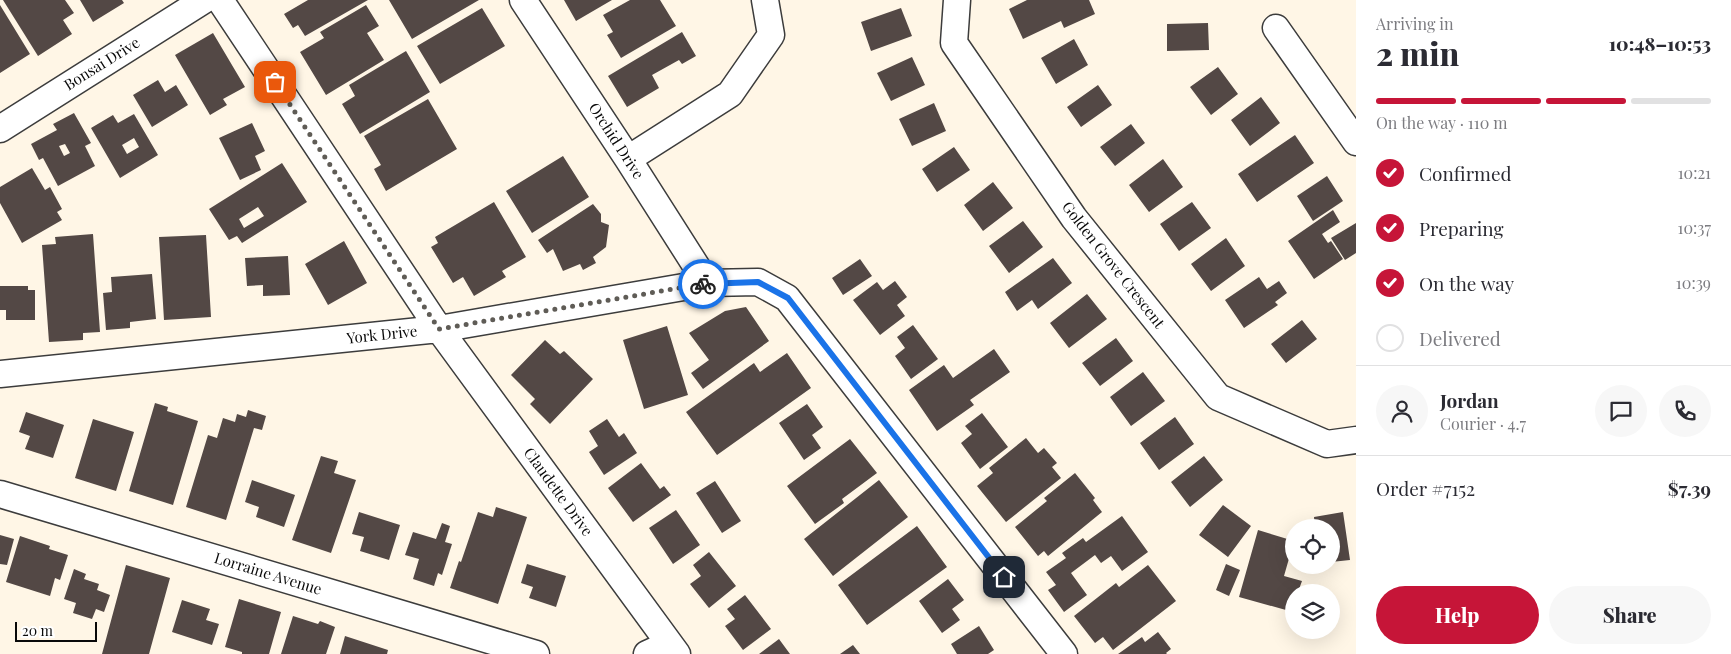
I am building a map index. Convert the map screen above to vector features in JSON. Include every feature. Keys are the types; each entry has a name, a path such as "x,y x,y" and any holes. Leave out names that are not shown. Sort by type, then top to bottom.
{"street":[{"name":"Bonsai Drive","path":"0,129 204,0"},
{"name":"Claudette Drive","path":"220,0 439,329 664,651"},
{"name":"Orchid Drive","path":"523,0 707,283"},
{"path":"628,159 730,94 771,35 765,0"},
{"name":"Golden Grove Crescent","path":"957,0 954,43 1074,218 1218,397 1327,444 1356,440"},
{"path":"1276,28 1356,142"},
{"name":"York Drive","path":"0,374 439,329 707,283 758,282 788,298 1064,654"},
{"name":"Lorraine Avenue","path":"0,494 536,654"}],"building":[{"path":"3,0 65,0 74,13 63,20 72,34 38,56"},
{"path":"80,0 122,0 124,3 93,22"},
{"path":"308,0 368,0 305,36 298,25 293,28 284,14"},
{"path":"389,0 479,0 412,39"},
{"path":"564,0 612,0 576,21"},
{"path":"630,0 660,0 676,26 621,58 607,35 613,32 603,15"},
{"path":"1027,0 1089,0 1095,14 1064,28 1061,21 1023,39 1009,9"},
{"path":"0,5 30,54 0,73"},
{"path":"366,5 379,26 367,33 384,60 326,95 300,52 324,38 320,32"},
{"path":"482,8 505,46 440,84 417,46"},
{"path":"901,8 912,36 871,51 861,22"},
{"path":"1208,23 1209,50 1167,51 1167,24"},
{"path":"682,32 696,56 682,64 679,60 652,75 659,88 627,107 608,76"},
{"path":"213,33 245,87 223,99 227,105 210,115 175,55"},
{"path":"1074,39 1088,65 1056,84 1041,58"},
{"path":"406,51 430,92 360,134 342,104 355,96 349,85"},
{"path":"912,57 925,85 891,101 877,73"},
{"path":"1218,67 1238,94 1211,115 1190,87"},
{"path":"158,80 165,92 176,85 188,105 152,127 133,95"},
{"path":"1098,85 1112,105 1081,127 1067,107"},
{"path":"1261,97 1280,123 1250,146 1231,120"},
{"path":"428,99 457,149 386,191 374,169 381,165 364,136"},
{"path":"934,103 946,131 912,146 899,119"},
{"path":"74,113 91,143 85,146 95,166 58,186 43,158 39,160 31,144 57,130 53,124","holes":["65,144 70,153 64,156 59,146"]},
{"path":"134,114 158,155 120,178 91,128 113,115 118,123","holes":["134,138 139,147 127,154 122,145"]},
{"path":"252,123 265,151 255,156 261,170 240,180 219,138"},
{"path":"1131,124 1145,143 1115,166 1100,147"},
{"path":"1295,135 1314,163 1257,202 1238,174"},
{"path":"954,147 970,170 937,192 922,169"},
{"path":"563,156 589,197 532,233 506,191"},
{"path":"1163,159 1183,187 1149,212 1129,185"},
{"path":"282,163 307,202 242,243 237,236 229,240 209,209","holes":["258,207 264,216 244,228 239,219"]},
{"path":"32,168 45,190 50,187 62,209 57,212 62,220 22,243 0,203 0,187"},
{"path":"1327,176 1343,201 1313,221 1297,196"},
{"path":"993,182 1013,208 983,231 964,205"},
{"path":"494,202 526,257 502,271 506,277 474,296 463,277 453,283 431,247 438,243 435,237"},
{"path":"1192,202 1211,228 1179,251 1160,224"},
{"path":"593,204 601,214 601,222 609,225 606,247 593,257 596,263 583,270 580,264 563,271 553,249 547,253 538,240"},
{"path":"1333,210 1340,222 1322,234 1328,243 1331,241 1343,259 1314,279 1288,241"},
{"path":"1023,221 1043,247 1009,273 989,246"},
{"path":"1356,223 1356,253 1345,260 1331,238"},
{"path":"93,234 100,332 83,333 83,340 49,342 42,245 56,244 55,237"},
{"path":"206,235 211,317 164,320 159,237"},
{"path":"1226,238 1245,266 1211,291 1191,264"},
{"path":"344,241 367,283 328,305 305,264"},
{"path":"288,256 290,295 263,296 263,285 247,286 245,258"},
{"path":"1053,258 1072,283 1038,309 1032,300 1017,311 1005,292"},
{"path":"860,259 872,276 843,295 832,278"},
{"path":"152,274 156,319 130,322 130,328 106,330 103,293 112,292 111,277"},
{"path":"1259,277 1267,289 1279,281 1287,293 1275,302 1278,305 1244,328 1225,300"},
{"path":"895,281 907,297 897,305 905,316 880,335 853,300 877,282 883,290"},
{"path":"0,286 28,286 28,290 35,290 35,320 6,320 6,310 0,310"},
{"path":"1087,294 1107,319 1069,348 1050,323"},
{"path":"746,307 769,341 703,389 691,373 709,360 689,333 725,311"},
{"path":"1302,320 1317,339 1286,363 1271,344"},
{"path":"913,325 938,359 911,379 895,356 905,348 897,337"},
{"path":"667,326 688,395 644,409 623,340"},
{"path":"1116,338 1133,361 1100,386 1082,363"},
{"path":"545,340 560,354 564,351 593,379 550,424 530,404 535,399 511,375"},
{"path":"994,349 1010,372 970,400 974,405 937,431 909,390 944,365 953,378"},
{"path":"787,353 811,388 717,455 686,412 754,363 760,372"},
{"path":"1143,372 1165,401 1131,426 1110,397"},
{"path":"155,403 168,407 167,411 198,421 173,505 129,491"},
{"path":"807,404 823,427 812,435 821,448 804,460 779,423"},
{"path":"248,410 266,416 262,430 254,428 226,520 186,507 208,435 217,438 223,418 235,422 237,414 246,417"},
{"path":"26,412 64,425 53,458 25,449 30,436 19,432"},
{"path":"982,413 1008,447 980,469 961,443 972,434 965,426"},
{"path":"1175,417 1194,444 1159,470 1140,443"},
{"path":"93,419 134,432 116,491 75,478"},
{"path":"607,419 619,437 624,433 637,453 604,475 589,452 598,446 589,431"},
{"path":"1026,438 1038,453 1044,448 1057,463 1052,467 1061,478 1006,522 977,486 993,473 989,468"},
{"path":"850,439 877,473 842,499 844,503 815,524 787,486"},
{"path":"321,456 338,461 334,473 356,480 331,553 292,540"},
{"path":"1204,456 1223,480 1190,507 1171,482"},
{"path":"641,463 660,489 664,486 671,495 633,522 608,488"},
{"path":"1075,473 1095,498 1093,500 1102,512 1048,556 1044,551 1038,556 1015,527 1047,501 1044,498"},
{"path":"252,480 295,495 284,527 256,517 259,507 245,502"},
{"path":"879,480 908,517 833,576 804,539"},
{"path":"715,481 741,521 722,533 696,493"},
{"path":"1223,505 1251,526 1228,557 1199,535"},
{"path":"496,507 527,517 498,604 450,588 478,512 493,517"},
{"path":"676,510 700,545 673,564 649,528"},
{"path":"359,512 400,525 389,560 360,551 364,537 352,534"},
{"path":"1343,512 1350,560 1340,561 1340,519 1314,519 1314,517"},
{"path":"1122,516 1148,552 1122,571 1111,556 1101,563 1095,555 1071,573 1087,595 1064,612 1048,590 1056,585 1046,572 1066,558 1062,553 1083,538 1086,542"},
{"path":"442,523 450,526 445,542 452,544 442,575 438,573 434,586 413,579 419,559 405,555 413,532 436,539"},
{"path":"917,526 947,567 867,625 838,585"},
{"path":"1258,530 1285,538 1284,576 1302,581 1301,584 1285,584 1285,610 1239,597"},
{"path":"0,535 14,539 7,565 0,564"},
{"path":"20,536 50,546 49,549 68,555 60,580 55,578 50,596 6,582"},
{"path":"709,552 736,586 709,608 690,584 701,576 693,565"},
{"path":"527,564 566,576 556,607 529,598 533,587 521,583"},
{"path":"1226,564 1240,570 1229,596 1216,590"},
{"path":"126,565 170,578 149,654 102,654"},
{"path":"1148,565 1176,601 1113,650 1103,637 1095,643 1074,616 1116,583 1119,587"},
{"path":"74,569 86,574 84,579 99,584 97,590 110,595 104,612 96,609 92,619 73,613 76,603 64,599"},
{"path":"948,579 964,600 952,609 960,620 942,633 919,601"},
{"path":"745,595 771,629 743,650 725,626 735,619 727,609"},
{"path":"239,599 281,612 269,654 242,654 242,652 225,647"},
{"path":"182,600 210,609 206,620 219,624 212,645 172,632"},
{"path":"293,616 318,624 320,621 335,627 326,654 281,654"},
{"path":"979,626 994,650 988,654 957,654 951,644"},
{"path":"1158,632 1171,649 1167,654 1118,654 1142,637 1145,642"},
{"path":"345,636 388,650 387,654 340,654"},
{"path":"779,639 790,654 759,654"},
{"path":"853,645 860,654 840,654"}],"way so far":[{"path":"275,82 439,329 703,284"}],"route":[{"path":"703,284 758,282 788,298 1004,577"}]}
